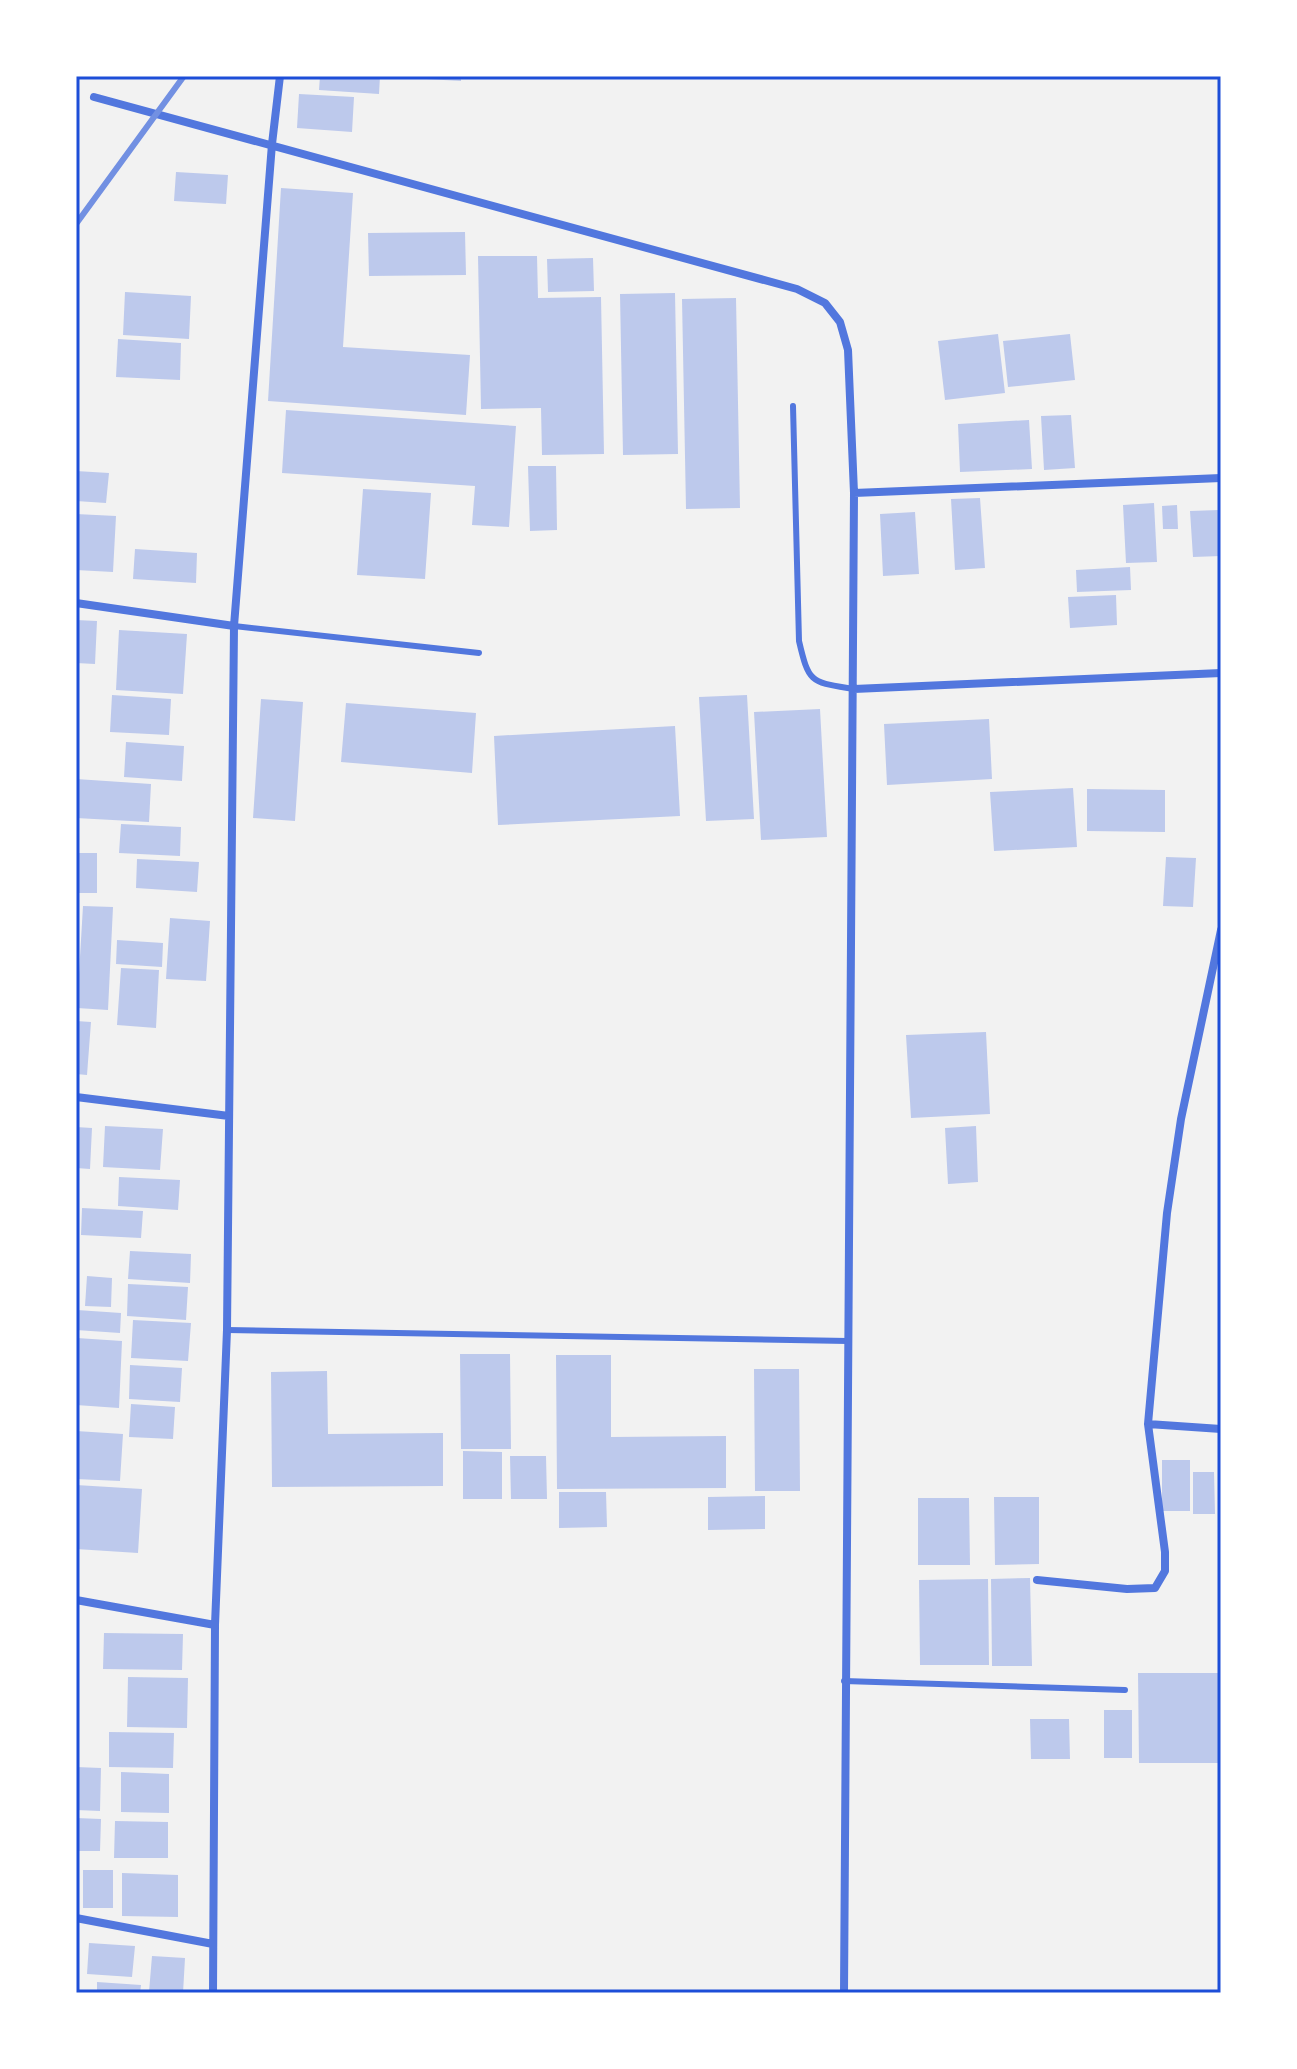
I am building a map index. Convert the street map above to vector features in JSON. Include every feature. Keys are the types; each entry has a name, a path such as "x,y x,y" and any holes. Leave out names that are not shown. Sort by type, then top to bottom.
{"street":[{"path":"213,1993 215,1625 227,1330 234,626 280,76"},
{"path":"94,97 797,289 825,303 840,322 848,350 854,493 844,1993"},
{"path":"854,493 1221,478"},
{"path":"76,603 234,626"},
{"path":"854,689 1221,673"},
{"path":"1037,1580 1127,1589 1155,1588 1165,1571 1148,1424 1167,1213 1181,1119 1221,930"},
{"path":"76,1097 229,1116"},
{"path":"1148,1424 1221,1429"},
{"path":"76,1600 215,1625"},
{"path":"76,1918 213,1944"}],"lane":[{"path":"793,406 799,641 806,672 823,684 854,689"},
{"path":"234,626 479,653"},
{"path":"227,1330 848,1341"},
{"path":"844,1681 1125,1690"}],"building":[{"path":"320,76 380,76 379,94 319,90"},
{"path":"461,76 461,81 409,78"},
{"path":"299,94 354,97 352,132 297,128"},
{"path":"176,172 228,175 226,204 174,201"},
{"path":"281,188 353,193 343,347 470,355 466,415 268,401"},
{"path":"465,232 466,275 369,276 368,233"},
{"path":"478,256 537,256 538,298 601,297 604,454 542,455 541,408 481,409"},
{"path":"593,258 594,291 548,292 547,259"},
{"path":"125,292 191,296 189,339 123,335"},
{"path":"675,293 678,454 623,455 620,294"},
{"path":"736,298 740,508 686,509 682,299"},
{"path":"998,334 1005,393 945,400 938,341"},
{"path":"1070,334 1075,380 1008,387 1003,341"},
{"path":"118,339 181,343 180,380 116,377"},
{"path":"286,410 516,426 509,527 472,525 475,486 282,473"},
{"path":"1071,415 1075,468 1044,470 1041,416"},
{"path":"1029,420 1032,469 960,472 958,424"},
{"path":"528,466 556,466 557,530 530,531"},
{"path":"76,471 109,473 106,503 76,501"},
{"path":"363,489 431,493 425,579 357,575"},
{"path":"980,498 985,568 955,570 951,499"},
{"path":"1154,503 1157,562 1126,563 1123,505"},
{"path":"1177,505 1178,529 1163,529 1162,506"},
{"path":"1219,510 1221,556 1193,557 1190,511"},
{"path":"915,512 919,574 883,576 880,514"},
{"path":"76,514 116,516 113,572 76,570"},
{"path":"135,549 197,553 196,583 133,579"},
{"path":"1130,567 1131,590 1077,592 1076,570"},
{"path":"1116,595 1117,625 1070,628 1068,597"},
{"path":"76,620 97,621 95,664 76,663"},
{"path":"119,630 187,634 183,694 116,690"},
{"path":"112,695 171,699 169,735 110,732"},
{"path":"747,695 754,819 706,821 699,697"},
{"path":"261,699 303,702 295,821 253,818"},
{"path":"346,703 476,713 472,773 341,762"},
{"path":"820,709 827,837 761,840 754,712"},
{"path":"989,719 992,779 887,785 884,724"},
{"path":"675,726 680,816 498,825 494,736"},
{"path":"126,742 184,746 182,781 124,777"},
{"path":"76,779 151,784 149,822 76,818"},
{"path":"1073,788 1077,847 994,851 990,792"},
{"path":"1087,789 1165,790 1165,832 1087,831"},
{"path":"121,824 181,827 180,856 119,853"},
{"path":"76,853 97,853 97,893 76,893"},
{"path":"1166,857 1196,858 1193,907 1163,906"},
{"path":"137,859 199,862 197,892 136,888"},
{"path":"83,906 113,907 108,1010 77,1008"},
{"path":"170,918 210,921 206,981 166,979"},
{"path":"117,940 163,943 162,967 116,964"},
{"path":"121,968 159,970 156,1028 117,1025"},
{"path":"76,1021 91,1022 87,1075 76,1074"},
{"path":"986,1032 990,1114 911,1118 906,1035"},
{"path":"105,1126 163,1129 160,1170 103,1167"},
{"path":"976,1126 978,1182 948,1184 945,1128"},
{"path":"76,1127 92,1128 90,1169 76,1168"},
{"path":"119,1177 180,1180 178,1210 118,1206"},
{"path":"82,1208 143,1211 141,1238 81,1235"},
{"path":"130,1251 191,1254 190,1283 128,1279"},
{"path":"87,1276 112,1278 111,1307 85,1306"},
{"path":"128,1284 188,1287 186,1320 127,1316"},
{"path":"77,1310 121,1313 120,1333 76,1330"},
{"path":"133,1320 191,1323 188,1361 131,1358"},
{"path":"77,1338 122,1341 119,1408 76,1405"},
{"path":"460,1354 510,1354 511,1449 461,1449"},
{"path":"556,1355 611,1355 611,1437 726,1436 726,1488 557,1489"},
{"path":"130,1365 182,1368 180,1402 129,1399"},
{"path":"754,1369 799,1369 800,1491 755,1491"},
{"path":"327,1371 328,1434 443,1433 443,1486 272,1487 271,1372"},
{"path":"131,1404 175,1407 173,1439 129,1437"},
{"path":"76,1431 123,1434 120,1481 76,1479"},
{"path":"463,1451 502,1452 502,1499 463,1499"},
{"path":"510,1456 546,1456 547,1499 511,1499"},
{"path":"1162,1460 1190,1460 1190,1511 1162,1511"},
{"path":"1193,1472 1214,1472 1215,1514 1193,1514"},
{"path":"76,1485 142,1489 138,1553 76,1549"},
{"path":"559,1492 606,1492 607,1527 559,1528"},
{"path":"765,1496 765,1529 708,1530 708,1497"},
{"path":"994,1497 1039,1497 1039,1564 995,1565"},
{"path":"918,1498 969,1498 970,1565 918,1565"},
{"path":"1030,1578 1032,1666 992,1666 991,1579"},
{"path":"988,1579 989,1665 920,1665 919,1580"},
{"path":"104,1633 183,1634 182,1670 103,1669"},
{"path":"1138,1673 1221,1673 1221,1763 1139,1763"},
{"path":"128,1677 188,1678 187,1728 127,1727"},
{"path":"1104,1710 1132,1710 1132,1758 1104,1758"},
{"path":"1030,1719 1069,1719 1070,1759 1031,1759"},
{"path":"109,1732 174,1733 173,1768 109,1767"},
{"path":"76,1767 101,1768 100,1811 76,1810"},
{"path":"121,1772 169,1774 169,1813 121,1812"},
{"path":"76,1818 101,1819 100,1851 76,1851"},
{"path":"115,1821 168,1822 168,1858 114,1858"},
{"path":"83,1870 113,1870 113,1908 83,1908"},
{"path":"122,1873 178,1875 178,1917 122,1916"},
{"path":"89,1943 135,1946 132,1977 87,1974"},
{"path":"152,1956 185,1958 183,1993 149,1992"},
{"path":"97,1982 141,1985 140,1993 97,1993"}],"railway":[{"path":"76,224 184,76"}]}
